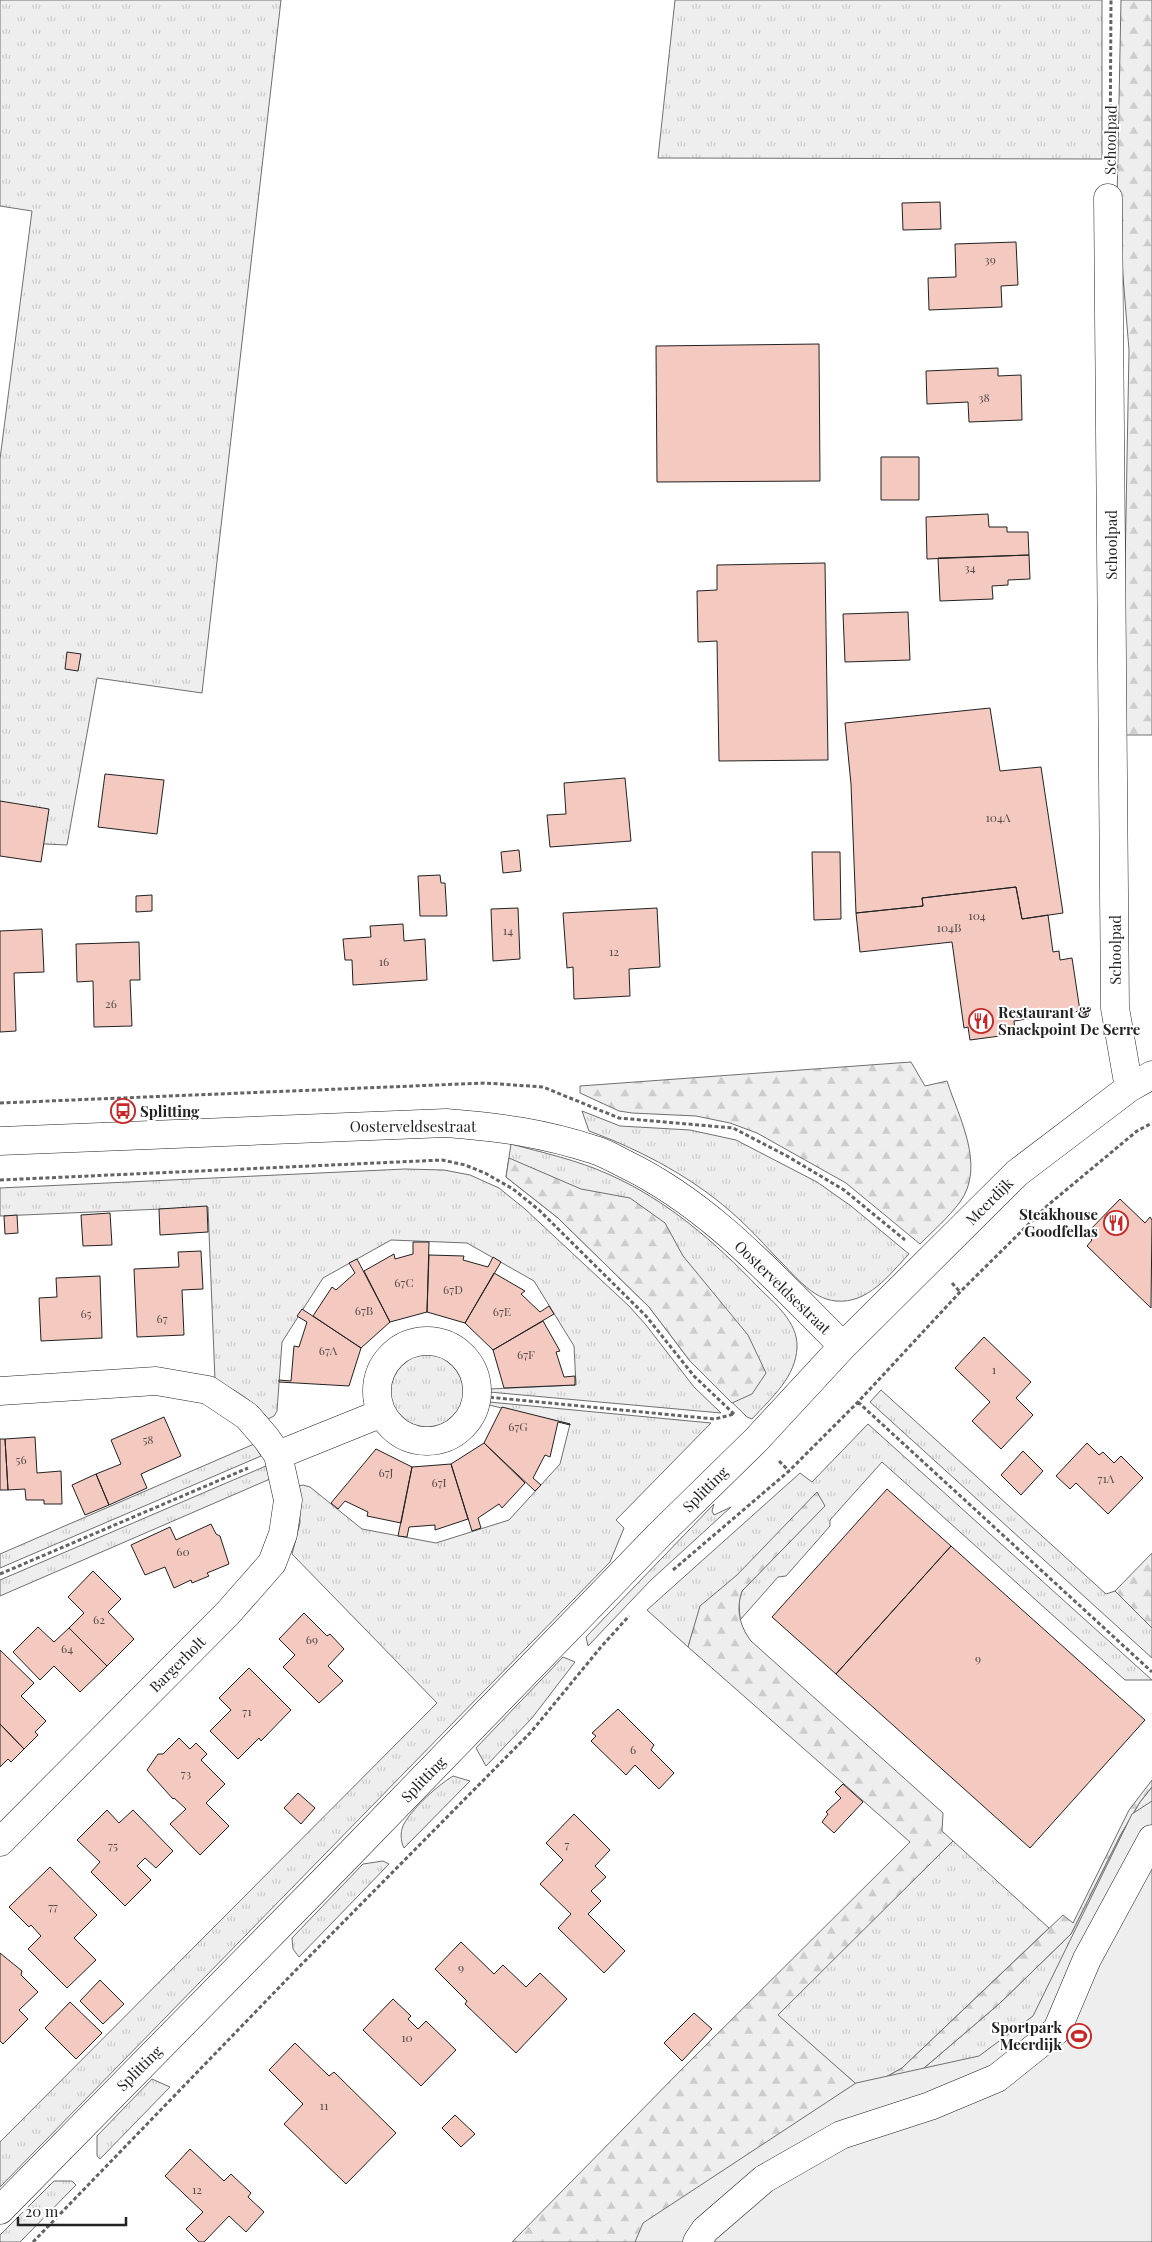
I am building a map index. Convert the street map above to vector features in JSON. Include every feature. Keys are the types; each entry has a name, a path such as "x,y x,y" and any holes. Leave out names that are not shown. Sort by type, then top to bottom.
{"street":[{"name":"Schoolpad","path":"1108,198 1115,1008 1141,1082"},
{"name":"Meerdijk","path":"843,1346 1017,1173 1141,1082"},
{"name":"Oosterveldsestraat","path":"0,1141 446,1123 502,1127 546,1136 596,1150 646,1174 688,1201 725,1230 843,1346"},
{"path":"432,1340 456,1349 473,1370 477,1396 468,1420 448,1437 423,1441 398,1432 382,1413 376,1387 385,1362 405,1345 432,1340"},
{"name":"Splitting","path":"0,2210 346,1858 653,1541 757,1439 843,1346"},
{"name":"Bargerholt","path":"0,1391 156,1381 208,1390 247,1416 278,1455 288,1500 283,1534 272,1563 228,1613 0,1842"},
{"path":"278,1455 382,1413"},
{"path":"696,2242 705,2230 764,2179 841,2135 930,2106 997,2078 1056,2030 1087,1960 1152,1839"}],"path":[{"name":"Schoolpad","path":"1108,198 1111,130 1111,0"},
{"path":"671,1572 789,1471 858,1402 960,1292 1048,1205 1137,1131 1152,1122"},
{"path":"0,1180 442,1160 465,1165 485,1173 512,1189 539,1210 646,1316 694,1376 789,1471"},
{"path":"477,1396 715,1419 734,1414"},
{"path":"858,1402 1152,1672"},
{"path":"0,1574 278,1455"},
{"path":"33,2242 309,1956 530,1732 632,1613"}],"green space":[{"path":"0,0 281,0 202,693 97,678 67,845 0,842 0,459 32,211 0,206"},
{"path":"675,0 1102,0 1102,159 658,158"},
{"path":"1121,0 1152,0 1152,735 1122,735 1129,350 1117,202"},
{"path":"911,1062 925,1086 947,1081 968,1142 971,1173 967,1188 960,1202 920,1244 846,1183 757,1133 730,1123 696,1116 619,1111 580,1093 580,1086"},
{"path":"582,1111 620,1126 690,1130 736,1140 817,1182 851,1206 909,1254 886,1279 858,1298 848,1301 836,1301 818,1296 803,1284 749,1228 705,1191 649,1157 589,1131"},
{"path":"511,1144 596,1169 630,1184 650,1196 670,1209 725,1254 778,1307 794,1329 797,1347 796,1358 782,1386 752,1419 747,1417 690,1361 649,1307 558,1218 506,1177"},
{"path":"509,1158 581,1189 630,1198 665,1223 683,1256 748,1335 766,1373 752,1394 732,1403 690,1361 649,1307 558,1218 506,1177"},
{"path":"405,1169 444,1170 470,1175 499,1188 525,1209 629,1306 694,1387 721,1413 489,1392 489,1389 576,1385 574,1346 534,1281 467,1243 391,1240 323,1278 282,1342 277,1411 274,1416 268,1419 244,1396 215,1380 208,1207 0,1216 0,1188"},
{"path":"427,1354 441,1357 453,1365 461,1377 464,1391 461,1405 453,1417 441,1425 427,1428 413,1425 401,1417 393,1405 390,1391 393,1377 401,1365 413,1357"},
{"path":"881,1390 1106,1594 1115,1591 1152,1628 1152,1658 870,1402"},
{"path":"489,1402 711,1423 616,1520 624,1528 610,1562 0,2187 0,2142 437,1703 292,1554 300,1523 299,1486 310,1487 362,1529 436,1543 509,1520 560,1464 570,1424 489,1405"},
{"path":"868,1424 1152,1680 1125,1680 882,1462 830,1520 830,1526 786,1576 778,1577 740,1620 739,1601 742,1591 824,1506 701,1606 688,1647 647,1610 800,1473 812,1482"},
{"path":"254,1444 261,1456 0,1568 0,1554"},
{"path":"266,1466 270,1479 0,1596 0,1580"},
{"path":"817,1492 825,1506 742,1591 739,1604 741,1623 751,1641 943,1813 942,1831 953,1841 778,2015 863,2090 902,2068 1063,1915 1073,1923 1129,1810 1152,1780 1152,1787 1140,1802 1121,1834 1071,1934 999,2004 890,2097 660,2242 512,2242 684,2067 910,1842 688,1647 700,1606 737,1575"},
{"path":"714,1504 712,1511 714,1515 731,1507 651,1580 588,1646 586,1637"},
{"path":"1152,1553 1152,1628 1115,1591"},
{"path":"563,1657 575,1662 532,1718 486,1766 476,1748"},
{"path":"453,1776 470,1781 404,1848 401,1835 405,1822 414,1809 440,1785"},
{"path":"1152,1787 1152,1809 1053,2001 998,2052 890,2097 999,2004 1071,1934 1121,1834 1140,1802"},
{"name":"Sportpark Meerdijk","path":"1152,1801 1152,2242 635,2242 643,2223 856,2083 979,2056 1033,2016 1132,1814"},
{"path":"953,1841 1049,1928 902,2068 863,2090 777,2015"},
{"path":"383,1861 389,1864 299,1957 293,1949 292,1938 363,1864"},
{"path":"152,2079 170,2087 100,2159 97,2156 97,2136"},
{"path":"54,2181 72,2181 76,2185 20,2242 0,2242 0,2235"}],"building":[{"path":"940,202 941,229 903,230 902,203"},
{"path":"1016,242 1018,285 1001,286 1002,307 929,310 928,278 956,277 955,244"},
{"path":"819,344 820,481 657,482 656,346"},
{"path":"998,368 998,376 1021,375 1022,420 969,422 968,402 927,404 926,371"},
{"path":"881,457 919,457 919,500 881,500"},
{"path":"988,514 989,527 1007,527 1007,532 1028,532 1029,555 927,559 926,517"},
{"path":"1029,555 1030,579 1008,580 1008,585 992,586 993,599 940,601 938,558"},
{"path":"825,563 828,760 719,761 717,641 698,642 697,591 717,590 717,565"},
{"path":"908,612 910,660 845,662 843,614"},
{"path":"67,652 81,654 78,671 65,669"},
{"path":"990,708 1000,771 1041,767 1063,913 1022,919 1016,887 922,898 923,906 856,913 851,784 845,723"},
{"path":"105,774 164,780 157,834 98,827"},
{"path":"625,778 631,841 550,847 547,815 566,814 564,783"},
{"path":"0,801 49,809 41,862 0,856"},
{"path":"519,850 521,871 503,873 501,852"},
{"path":"812,852 840,852 841,919 814,920"},
{"path":"440,875 441,883 445,883 447,916 420,916 418,876"},
{"path":"1016,887 1022,919 1048,915 1053,952 1059,951 1060,960 1072,958 1080,1011 1014,1021 1015,1034 970,1040 968,1027 964,1028 952,942 860,952 856,913 923,906 922,898"},
{"path":"152,895 152,911 136,912 136,896"},
{"path":"518,908 520,959 493,961 491,909"},
{"path":"657,908 660,967 629,969 630,996 574,999 573,967 567,968 563,913"},
{"path":"403,924 404,941 425,939 427,980 353,985 352,960 345,960 343,939 371,937 370,926"},
{"path":"42,929 44,972 14,973 16,1031 0,1032 0,931"},
{"path":"139,942 140,980 130,980 132,1026 94,1027 93,981 77,982 76,944"},
{"path":"1120,1199 1145,1223 1150,1217 1152,1220 1151,1308 1087,1246 1092,1240 1086,1234"},
{"path":"207,1206 208,1232 160,1235 159,1209"},
{"path":"110,1213 112,1245 83,1246 81,1215"},
{"path":"17,1215 18,1233 5,1234 4,1216"},
{"path":"413,1242 429,1242 427,1312 390,1322 364,1271 394,1254 395,1259 413,1254"},
{"path":"201,1251 203,1289 182,1290 184,1335 137,1337 134,1269 179,1267 178,1252"},
{"path":"429,1255 464,1256 463,1260 488,1267 493,1257 501,1262 465,1323 427,1312"},
{"path":"357,1259 390,1322 361,1348 313,1316 332,1287 336,1290 355,1273 349,1263"},
{"path":"494,1273 525,1291 521,1294 540,1312 549,1306 554,1314 493,1350 465,1323"},
{"path":"100,1276 102,1338 41,1341 39,1298 57,1297 56,1278"},
{"path":"302,1309 361,1348 349,1386 279,1382 279,1380 291,1381 294,1346 299,1347 307,1322 297,1316"},
{"path":"543,1321 560,1351 556,1352 564,1377 575,1376 575,1385 504,1388 493,1350"},
{"path":"984,1337 1031,1382 1016,1398 1033,1415 1001,1449 972,1421 990,1402 955,1368"},
{"path":"502,1407 570,1424 558,1422 550,1457 545,1455 533,1478 541,1485 535,1491 484,1443"},
{"path":"164,1417 181,1456 141,1474 147,1488 109,1505 96,1474 121,1464 111,1440"},
{"path":"35,1437 37,1473 61,1471 62,1504 44,1504 44,1500 26,1500 25,1489 8,1490 5,1439"},
{"path":"0,1439 5,1439 8,1490 0,1490"},
{"path":"484,1443 525,1483 502,1508 499,1504 478,1518 481,1528 472,1531 451,1464"},
{"path":"1087,1443 1099,1455 1103,1452 1114,1463 1121,1456 1143,1478 1108,1514 1076,1483 1070,1489 1056,1476"},
{"path":"376,1449 412,1467 401,1523 367,1516 368,1512 345,1501 338,1509 331,1503"},
{"path":"1023,1451 1043,1471 1021,1495 1001,1475"},
{"path":"451,1464 468,1519 435,1530 435,1525 409,1527 407,1537 398,1536 412,1467"},
{"path":"96,1474 109,1505 85,1515 72,1485"},
{"path":"887,1489 951,1546 836,1674 772,1617"},
{"path":"211,1524 216,1534 220,1536 229,1564 207,1573 209,1576 192,1583 191,1580 174,1588 165,1567 145,1575 131,1545 170,1527 176,1540"},
{"path":"951,1546 1145,1720 1030,1848 836,1674"},
{"path":"93,1571 121,1599 108,1612 134,1639 107,1666 69,1628 84,1613 68,1597"},
{"path":"304,1613 327,1636 330,1634 344,1649 328,1666 343,1681 319,1703 283,1667 295,1655 279,1639"},
{"path":"38,1627 54,1642 69,1628 107,1666 80,1692 54,1666 40,1680 13,1652"},
{"path":"0,1650 34,1683 21,1696 46,1721 35,1732 38,1735 24,1749 0,1724"},
{"path":"249,1668 291,1710 261,1741 259,1738 238,1759 210,1731 231,1710 219,1698"},
{"path":"618,1709 654,1745 651,1750 674,1773 659,1789 635,1765 626,1775 591,1741 596,1736 592,1733"},
{"path":"0,1724 24,1749 11,1762 8,1759 0,1767"},
{"path":"179,1738 190,1749 196,1743 207,1754 201,1760 225,1784 206,1803 229,1826 200,1855 170,1824 186,1809 173,1799 147,1770 158,1754 163,1754"},
{"path":"843,1784 863,1802 834,1833 822,1822 828,1814 826,1812 841,1798 835,1792"},
{"path":"298,1793 315,1808 301,1824 284,1808"},
{"path":"107,1810 119,1823 133,1810 173,1851 156,1868 145,1858 137,1866 151,1880 125,1906 91,1872 100,1862 77,1840"},
{"path":"574,1814 610,1850 595,1866 606,1877 591,1891 601,1901 588,1914 625,1951 604,1973 558,1928 571,1914 540,1884 563,1860 546,1843"},
{"path":"50,1867 97,1915 74,1938 96,1960 67,1988 28,1949 41,1936 9,1907"},
{"path":"461,1942 494,1974 503,1965 526,1987 540,1973 567,1999 516,2053 465,2004 467,2001 435,1969"},
{"path":"0,1953 22,1971 21,1975 38,1992 19,2010 28,2019 3,2044 0,2041"},
{"path":"100,1980 124,2004 103,2024 80,2001"},
{"path":"393,1999 411,2016 408,2019 418,2029 426,2021 456,2050 421,2086 363,2030"},
{"path":"70,2002 102,2033 76,2059 45,2028"},
{"path":"694,2013 712,2029 682,2061 664,2043"},
{"path":"295,2043 329,2076 334,2072 396,2133 346,2184 284,2124 303,2104 269,2070"},
{"path":"455,2115 475,2134 461,2147 442,2128"},
{"path":"190,2149 224,2181 231,2174 251,2193 248,2197 264,2212 246,2232 229,2216 204,2242 199,2242 186,2229 203,2212 165,2176"}],"place":[{"name":"Restaurant & Snackpoint De Serre","path":"981,1021"},
{"name":"Splitting","path":"123,1111"},
{"name":"Steakhouse Goodfellas","path":"1116,1223"},
{"name":"Sportpark Meerdijk","path":"1079,2036"}]}
